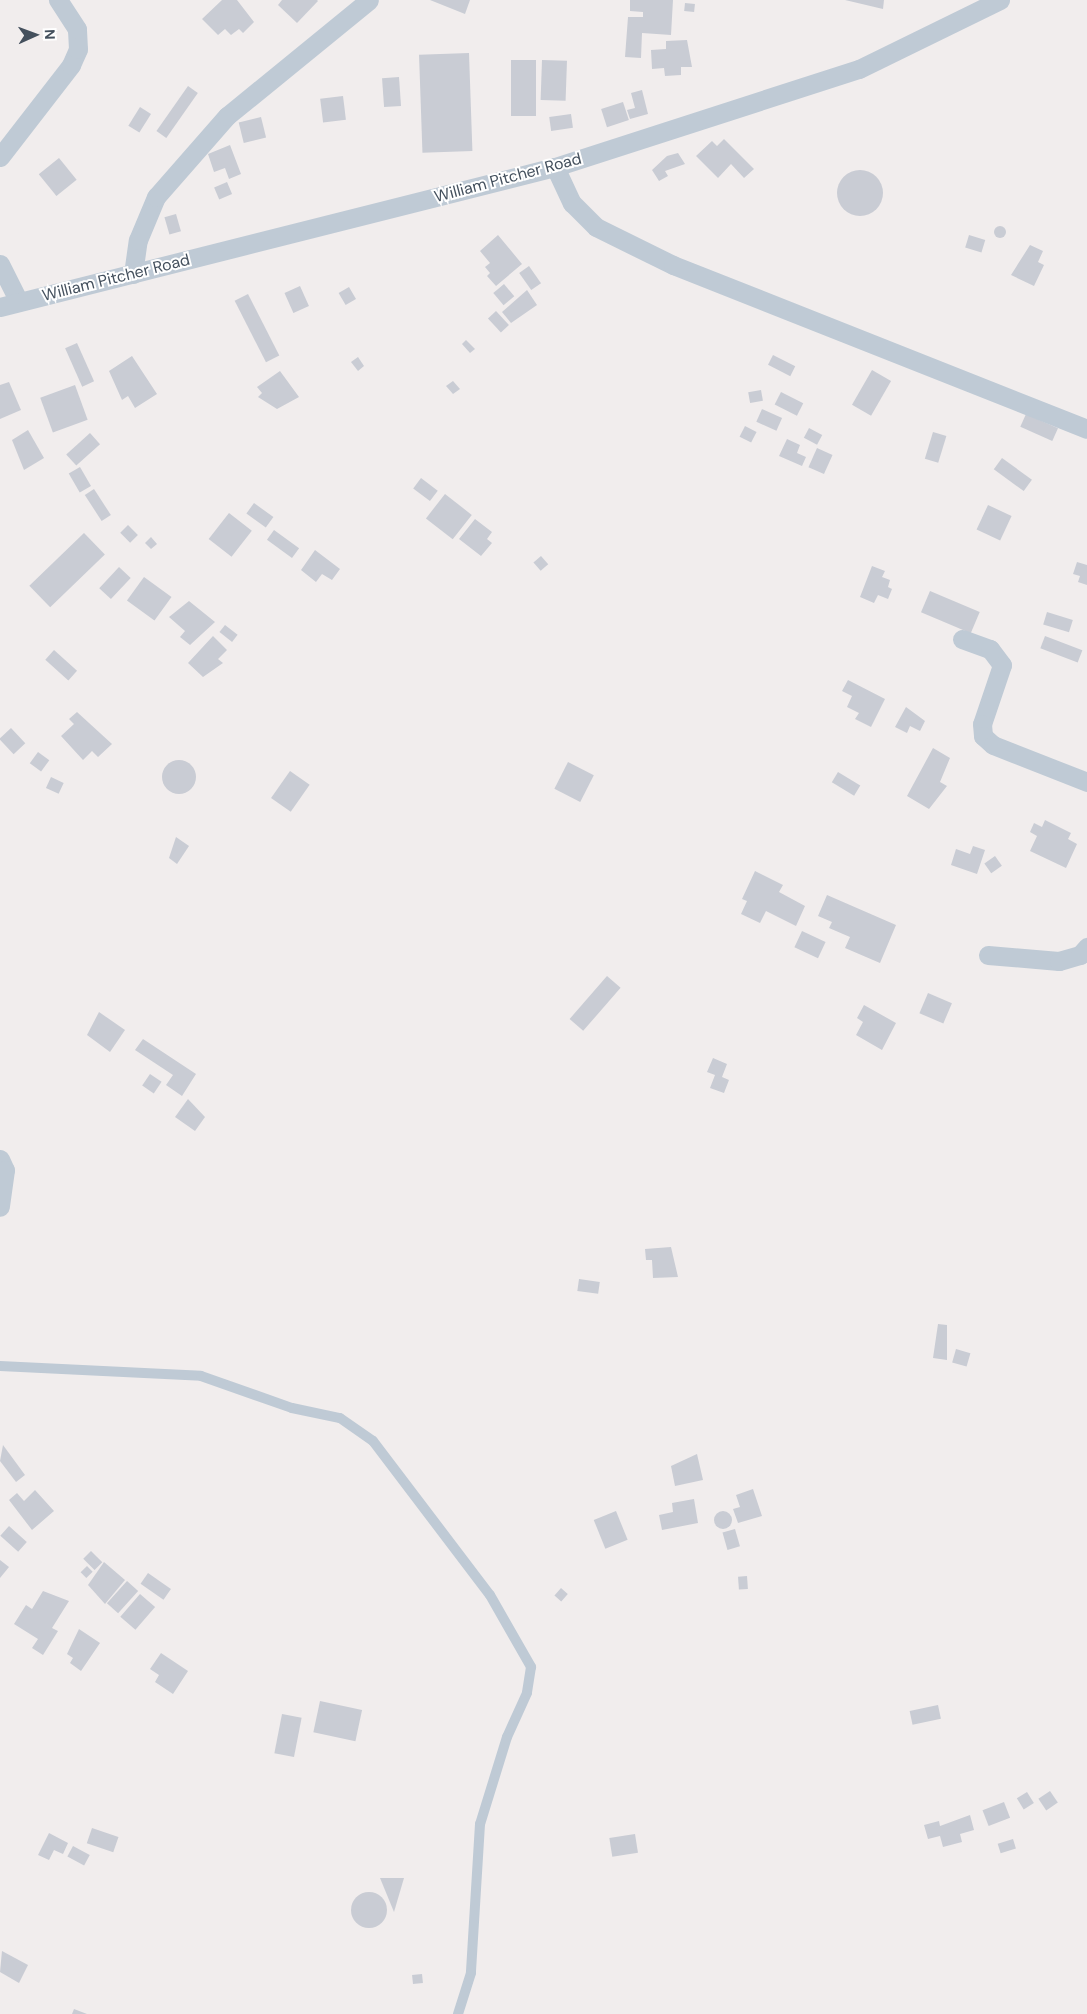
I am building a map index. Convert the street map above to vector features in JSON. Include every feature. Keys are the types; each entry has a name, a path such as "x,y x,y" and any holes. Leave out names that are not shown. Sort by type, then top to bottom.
{"street":[{"path":"0,157 72,65 78,49 77,29 58,0"},
{"path":"133,274 138,240 162,190 226,116 369,0"},
{"name":"William Pitcher Road","path":"0,307 555,167 860,70 1000,0"},
{"path":"555,167 572,203 605,232 673,265 1087,429"},
{"path":"0,264 20,302"},
{"path":"962,639 990,649 1002,665 982,724 983,736 994,745 1087,782"},
{"path":"988,955 1059,961 1080,955 1087,947"},
{"path":"0,1159 4,1170 0,1208"}],"lane":[{"path":"0,1366 201,1376 292,1408 340,1418 373,1442 490,1595 531,1667 527,1692 507,1737 480,1824 471,1973 458,2014"}],"building":[{"path":"222,0 237,0 254,22 243,33 239,29 231,35 225,29 218,35 202,19"},
{"path":"282,0 318,1 297,23 278,5"},
{"path":"430,0 470,0 465,14"},
{"path":"630,0 673,0 671,35 642,33 641,58 625,57 628,17 643,17 643,12 630,11"},
{"path":"845,0 884,0 883,9"},
{"path":"685,3 695,4 694,12 684,11"},
{"path":"687,40 692,67 681,67 681,75 665,76 664,68 652,69 651,50 666,49 666,41"},
{"path":"469,53 472,151 422,153 419,55"},
{"path":"511,60 536,60 536,116 511,116"},
{"path":"542,60 567,61 566,101 541,100"},
{"path":"399,77 401,106 384,107 382,78"},
{"path":"188,86 198,93 166,138 156,131"},
{"path":"642,90 648,114 630,119 627,110 635,108 631,93"},
{"path":"343,96 346,120 323,123 320,99"},
{"path":"623,102 629,120 607,127 601,109"},
{"path":"140,107 151,114 139,133 128,126"},
{"path":"571,114 573,128 551,131 549,117"},
{"path":"261,117 266,137 244,143 239,123"},
{"path":"724,139 754,169 744,178 731,164 718,178 696,156 712,141 717,146"},
{"path":"230,145 241,174 229,179 225,168 214,172 208,154"},
{"path":"678,153 685,164 665,171 668,176 659,181 652,170 667,156"},
{"path":"59,158 77,180 56,196 39,174"},
{"path":"865,170 877,176 882,184 882,202 877,210 869,215 855,216 843,210 838,202 837,188 843,176 851,171"},
{"path":"227,182 232,194 219,199 214,187"},
{"path":"176,214 181,231 169,235 164,217"},
{"path":"998,226 1002,226 1006,232 1002,238 998,238 994,234 994,230"},
{"path":"498,235 522,264 496,286 487,276 490,273 485,267 490,263 480,251"},
{"path":"969,235 985,240 981,252 965,247"},
{"path":"1030,245 1043,251 1038,262 1044,265 1034,286 1011,275"},
{"path":"529,266 541,283 531,290 519,273"},
{"path":"504,284 514,296 504,305 493,293"},
{"path":"300,286 309,306 293,313 284,293"},
{"path":"349,287 356,299 346,305 339,293"},
{"path":"527,290 537,305 511,323 502,312"},
{"path":"248,294 279,355 266,362 235,301"},
{"path":"496,311 509,325 501,332 488,319"},
{"path":"466,340 475,349 470,353 462,344"},
{"path":"77,343 94,381 82,387 65,348"},
{"path":"773,355 795,366 790,376 768,365"},
{"path":"132,356 157,394 135,408 128,396 122,400 109,371"},
{"path":"358,357 364,366 358,371 351,362"},
{"path":"872,370 891,381 871,416 852,405"},
{"path":"280,371 299,397 277,409 258,397 262,393 257,387"},
{"path":"453,381 460,389 453,394 446,386"},
{"path":"9,382 21,410 0,419 0,385"},
{"path":"75,385 88,420 53,432 40,398"},
{"path":"761,390 763,401 750,403 748,392"},
{"path":"781,392 803,403 797,416 775,404"},
{"path":"762,409 782,418 776,431 756,422"},
{"path":"1026,414 1058,428 1052,441 1020,427"},
{"path":"745,426 757,432 751,443 740,437"},
{"path":"809,428 822,435 817,445 804,438"},
{"path":"28,430 44,458 24,470 12,440"},
{"path":"933,432 946,436 938,463 925,459"},
{"path":"90,433 100,444 76,466 66,454"},
{"path":"787,439 800,445 797,453 806,457 802,466 779,456"},
{"path":"817,448 833,455 824,474 808,467"},
{"path":"1002,458 1032,480 1024,491 994,469"},
{"path":"80,467 91,486 80,493 69,474"},
{"path":"421,478 438,491 430,501 413,488"},
{"path":"94,489 111,515 102,521 85,495"},
{"path":"445,494 472,515 453,539 426,518"},
{"path":"254,503 273,517 266,528 246,514"},
{"path":"988,505 1012,516 1000,540 977,529"},
{"path":"229,513 252,531 232,557 209,539"},
{"path":"475,519 492,532 487,539 492,543 481,556 459,539"},
{"path":"128,525 138,535 130,543 120,533"},
{"path":"274,530 299,548 292,558 267,540"},
{"path":"84,533 105,555 50,607 29,586"},
{"path":"151,537 157,544 151,549 145,543"},
{"path":"315,550 340,569 332,580 322,574 316,582 301,570"},
{"path":"541,556 548,564 541,571 533,563"},
{"path":"1077,562 1087,565 1087,585 1078,582 1080,576 1073,574"},
{"path":"872,566 885,571 882,577 890,580 888,587 892,589 888,599 878,595 874,603 860,597"},
{"path":"119,567 131,578 111,599 99,588"},
{"path":"144,577 172,597 154,620 127,600"},
{"path":"930,591 980,612 971,633 921,612"},
{"path":"189,601 215,622 190,645 180,637 185,631 169,617"},
{"path":"1047,612 1073,620 1069,632 1043,624"},
{"path":"225,625 238,635 232,642 219,632"},
{"path":"213,636 227,650 218,659 223,663 203,677 188,663"},
{"path":"1045,636 1082,650 1078,662 1040,648"},
{"path":"54,650 77,671 68,680 45,660"},
{"path":"848,680 885,699 871,727 855,719 859,713 847,707 852,696 842,691"},
{"path":"906,707 925,721 920,731 910,726 907,733 895,727"},
{"path":"77,712 112,744 98,757 92,751 83,760 61,736 74,724 69,719"},
{"path":"11,728 25,743 14,754 0,740"},
{"path":"933,748 950,758 940,782 947,786 929,809 907,796"},
{"path":"38,752 49,760 41,772 30,763"},
{"path":"179,760 191,765 196,777 191,789 179,794 167,789 162,777 167,765"},
{"path":"568,762 594,775 580,802 554,789"},
{"path":"290,771 310,785 291,812 271,798"},
{"path":"838,772 860,785 854,796 832,782"},
{"path":"51,777 64,783 59,794 46,788"},
{"path":"1045,820 1071,833 1068,839 1077,844 1066,868 1030,851 1037,836 1030,832 1034,823 1042,827"},
{"path":"176,837 189,846 177,864 169,858"},
{"path":"973,846 985,850 977,874 951,865 956,849 970,854"},
{"path":"995,856 1002,866 991,873 984,863"},
{"path":"755,871 783,885 779,892 805,906 796,926 766,911 760,923 741,914 747,901 742,899"},
{"path":"827,895 896,925 880,963 845,948 850,937 829,928 832,922 818,916"},
{"path":"802,931 826,942 818,958 794,947"},
{"path":"607,976 621,988 583,1031 570,1019"},
{"path":"928,993 952,1003 943,1023 919,1013"},
{"path":"864,1005 896,1023 882,1050 856,1035 863,1022 857,1018"},
{"path":"99,1012 125,1030 110,1052 87,1035"},
{"path":"143,1039 196,1074 182,1096 166,1085 173,1075 135,1050"},
{"path":"713,1058 727,1064 722,1077 729,1080 724,1093 710,1088 715,1075 707,1072"},
{"path":"150,1074 162,1082 154,1093 142,1086"},
{"path":"188,1099 205,1117 195,1131 175,1117"},
{"path":"671,1247 678,1277 653,1278 652,1260 646,1260 645,1249"},
{"path":"579,1279 600,1282 598,1294 577,1291"},
{"path":"938,1324 947,1325 947,1360 933,1358"},
{"path":"956,1349 970,1353 967,1367 952,1362"},
{"path":"3,1445 25,1475 16,1482 0,1461"},
{"path":"697,1454 703,1480 675,1486 671,1466"},
{"path":"753,1489 762,1516 738,1523 733,1509 740,1507 736,1495"},
{"path":"35,1490 54,1511 32,1530 9,1500 17,1493 24,1501"},
{"path":"694,1499 698,1523 662,1530 659,1515 673,1512 672,1503"},
{"path":"616,1511 628,1540 605,1549 594,1520"},
{"path":"723,1511 729,1514 732,1520 729,1526 723,1529 717,1526 714,1520 717,1514"},
{"path":"9,1526 27,1542 18,1552 0,1536"},
{"path":"735,1529 740,1546 727,1550 723,1533"},
{"path":"91,1551 102,1562 95,1570 83,1559"},
{"path":"0,1560 9,1567 0,1578"},
{"path":"104,1562 125,1580 105,1604 88,1585"},
{"path":"87,1566 93,1572 86,1578 81,1572"},
{"path":"148,1573 171,1589 163,1600 141,1584"},
{"path":"747,1576 748,1589 739,1590 738,1577"},
{"path":"127,1581 138,1591 118,1613 107,1603"},
{"path":"561,1588 568,1594 561,1601 554,1596"},
{"path":"43,1591 69,1601 52,1628 58,1631 43,1655 32,1648 38,1639 14,1624 26,1605 32,1609"},
{"path":"140,1594 155,1607 135,1630 120,1617"},
{"path":"79,1629 100,1643 81,1671 70,1663 73,1658 67,1654"},
{"path":"161,1653 188,1671 173,1694 155,1682 159,1675 150,1669"},
{"path":"320,1701 362,1710 355,1741 313,1732"},
{"path":"938,1705 941,1719 913,1725 910,1711"},
{"path":"282,1714 302,1718 294,1757 274,1753"},
{"path":"1050,1791 1058,1803 1046,1810 1038,1799"},
{"path":"1027,1792 1034,1803 1024,1809 1017,1798"},
{"path":"1004,1802 1010,1818 989,1826 983,1810"},
{"path":"970,1815 974,1830 960,1834 962,1842 943,1847 940,1836 928,1839 924,1825 939,1821 940,1826"},
{"path":"92,1828 118,1837 113,1852 87,1843"},
{"path":"49,1833 68,1843 63,1854 54,1850 49,1860 38,1855"},
{"path":"635,1834 638,1853 612,1857 609,1838"},
{"path":"1013,1839 1016,1849 1001,1853 998,1844"},
{"path":"73,1846 90,1855 84,1866 67,1857"},
{"path":"380,1878 404,1878 394,1912"},
{"path":"369,1892 376,1893 382,1897 386,1903 386,1917 382,1923 376,1927 369,1928 362,1927 356,1923 352,1917 351,1910 352,1903 356,1897 362,1893"},
{"path":"2,1951 28,1965 19,1983 0,1972"},
{"path":"422,1974 423,1983 413,1984 412,1975"},
{"path":"74,2009 87,2014 72,2014"}]}
